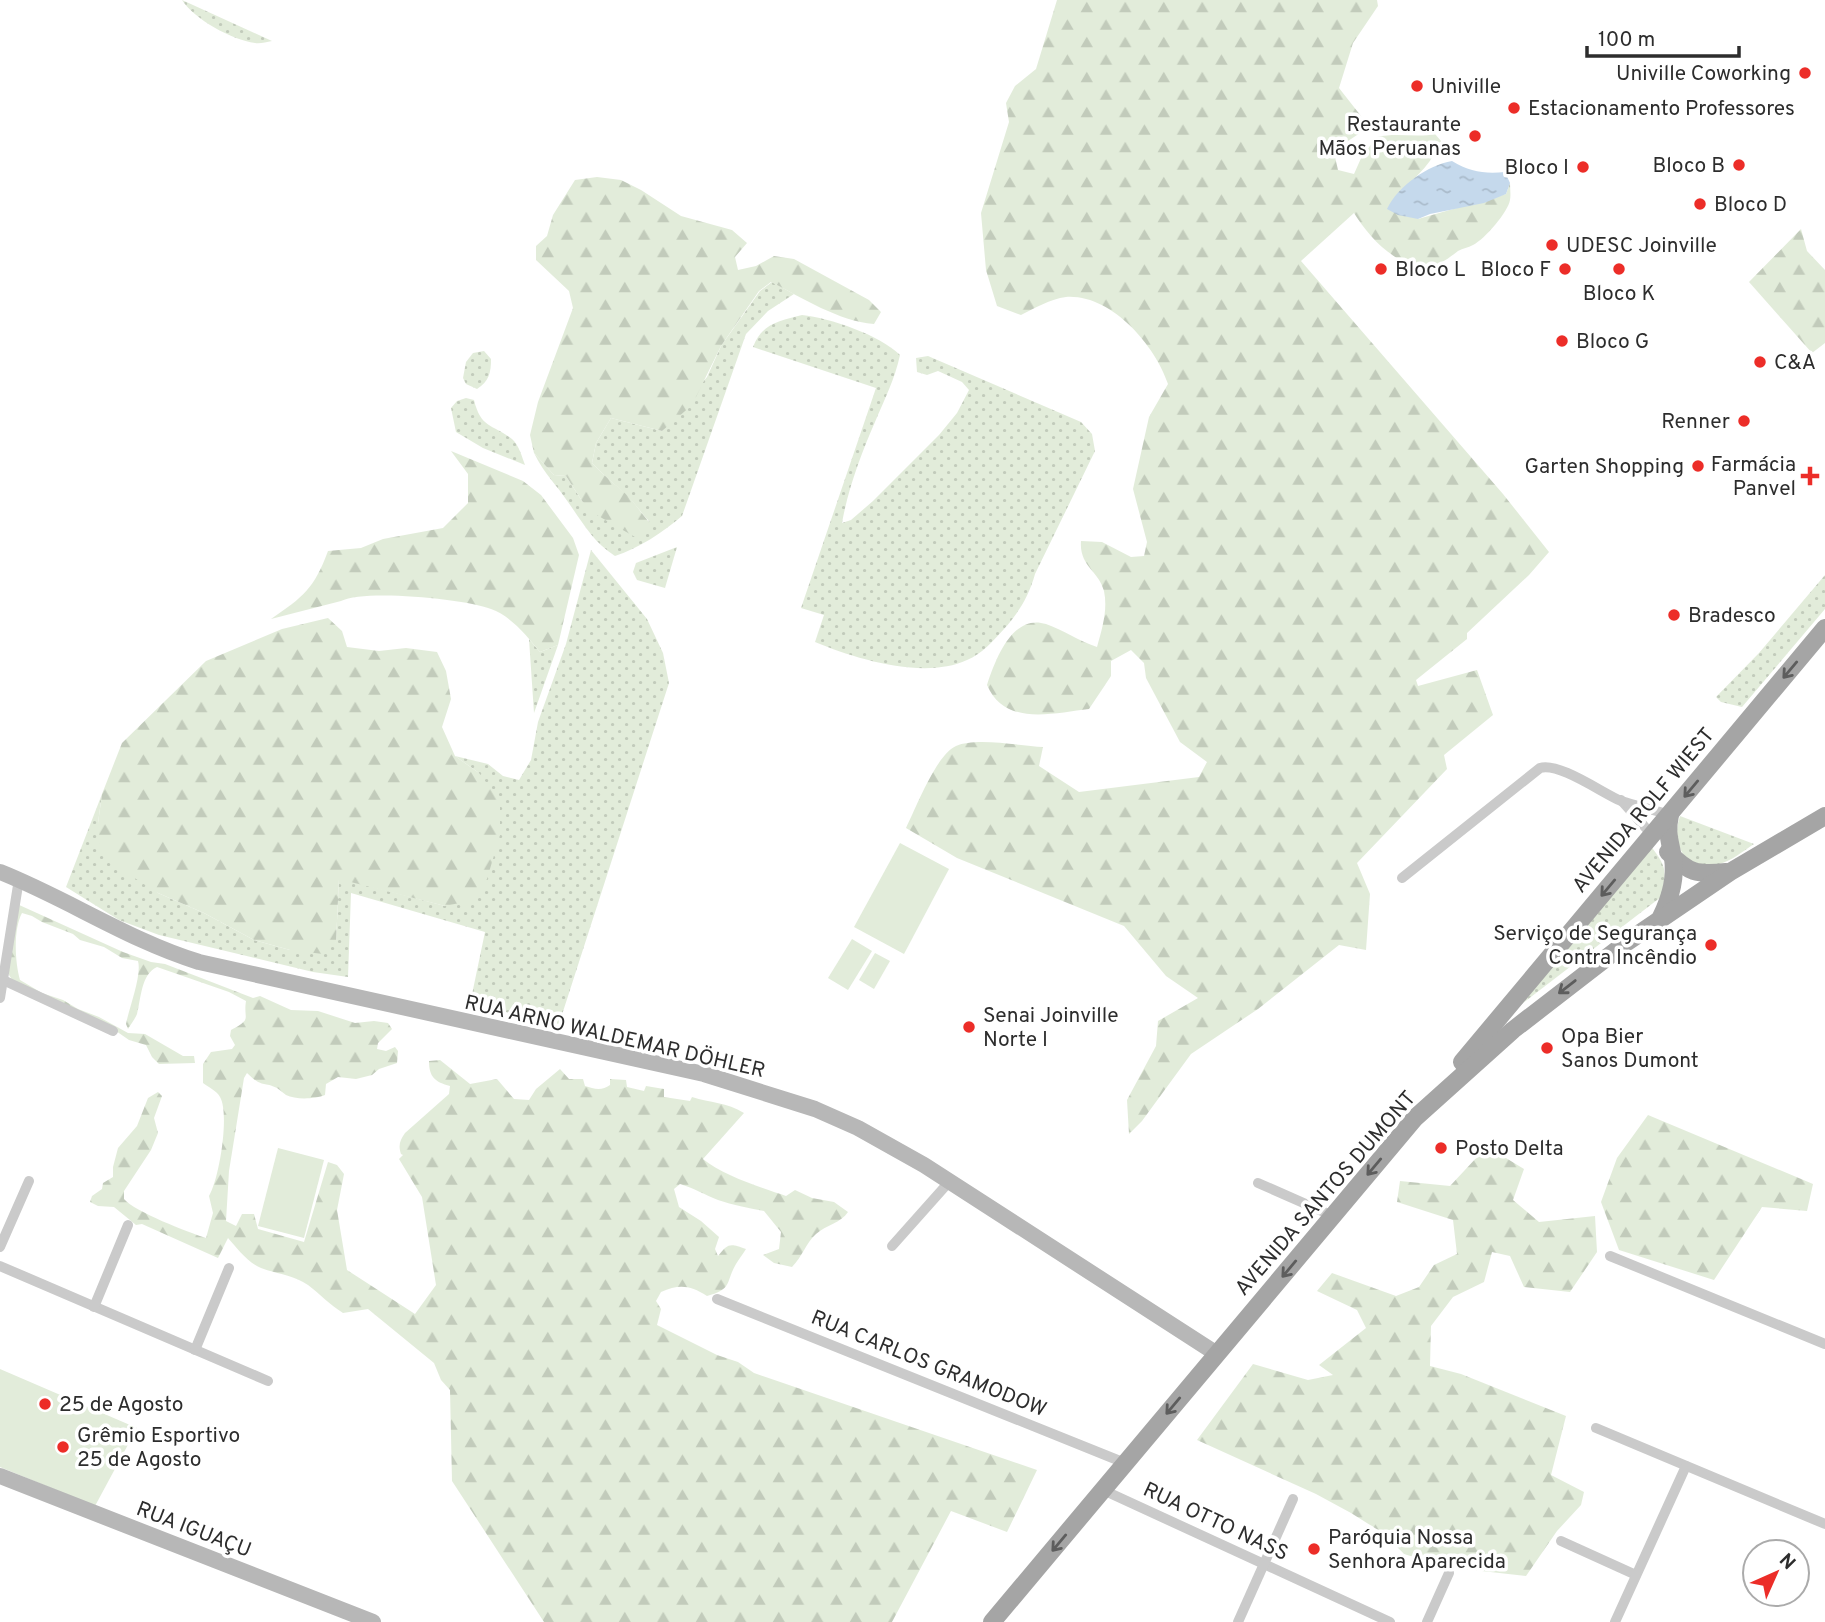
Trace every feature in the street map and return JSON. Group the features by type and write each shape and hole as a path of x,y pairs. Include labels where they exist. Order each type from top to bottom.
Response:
{"main road":[{"name":"AVENIDA ROLF WIEST","path":"1415,1118 1825,628"},
{"path":"1661,917 1672,889 1673,857 1667,838 1670,814"},
{"name":"AVENIDA SANTOS DUMONT","path":"992,1622 1415,1118 1513,1030 1661,917 1730,872 1825,816"},
{"path":"1652,835 1684,868 1696,873 1730,872"},
{"name":"RUA ARNO WALDEMAR DÖHLER","path":"0,872 60,898 148,944 199,962 704,1074 815,1108 858,1128 949,1182 1217,1354"},
{"name":"RUA IGUAÇU","path":"0,1476 373,1622"}],"street":[{"path":"1402,878 1540,768 1546,766 1560,770 1621,800 1670,814"},
{"path":"1621,800 1652,835"},
{"path":"0,998 19,879"},
{"path":"3,980 113,1031"},
{"path":"0,1247 29,1181"},
{"path":"892,1246 949,1182"},
{"path":"1258,1183 1332,1216"},
{"path":"94,1307 128,1226"},
{"path":"1610,1256 1825,1344"},
{"path":"0,1266 268,1381"},
{"path":"195,1350 229,1268"},
{"name":"RUA CARLOS GRAMODOW","path":"717,1299 1125,1463"},
{"path":"1596,1428 1825,1524"},
{"path":"1615,1622 1686,1466"},
{"name":"RUA OTTO NASS","path":"1103,1490 1390,1622"},
{"path":"1238,1622 1293,1499"},
{"path":"1562,1541 1636,1576"},
{"path":"1427,1622 1449,1573"}],"green space":[{"path":"182,0 272,41 255,43 225,33 204,21"},
{"path":"1057,0 1377,0 1378,6 1353,43 1339,88 1361,116 1363,131 1348,141 1335,157 1338,170 1354,174 1362,156 1377,137 1435,134 1441,141 1434,155 1401,191 1418,219 1506,194 1510,183 1510,200 1501,218 1484,237 1434,266 1414,265 1393,256 1375,240 1354,213 1301,261 1503,494 1549,552 1529,575 1467,633 1467,639 1416,680 1418,686 1477,670 1493,715 1444,755 1447,769 1357,863 1370,894 1366,950 1339,945 1258,1009 1191,1054 1142,1121 1129,1134 1127,1100 1156,1046 1158,1021 1198,998 1166,976 1124,926 957,858 906,828 941,760 956,746 965,743 987,742 1043,747 1039,766 1079,792 1199,777 1207,762 1180,742 1146,678 1144,663 1131,650 1111,661 1111,676 1089,709 1046,714 1018,712 1005,707 987,685 1007,641 1015,632 1034,622 1059,629 1097,647 1105,612 1104,591 1083,557 1081,541 1102,542 1131,557 1144,556 1147,542 1133,489 1149,417 1168,384 1162,369 1142,339 1115,313 1083,298 1066,297 1021,315 997,306 986,270 981,213 1009,122 1006,103 1015,86 1036,69"},
{"path":"597,177 621,180 681,216 732,230 747,243 735,257 738,270 756,266 774,256 794,259 869,300 881,312 874,324 861,322 821,308 771,282 759,291 721,346 692,405 662,431 611,418 596,443 592,463 627,495 649,522 647,533 635,537 595,514 582,501 566,476 554,475 534,453 530,435 538,402 573,308 569,291 536,260 536,246 547,236 553,215 575,180"},
{"path":"1801,229 1807,251 1825,270 1825,343 1812,353 1749,282"},
{"path":"772,282 794,294 768,311 746,334 682,516 650,539 615,556 589,532 534,453 554,475 566,476 582,501 635,536 649,521 592,463 596,443 611,418 662,431 707,377 721,346 760,291"},
{"path":"802,315 854,329 880,341 900,355 856,472 842,523 851,520 873,501 939,435 957,413 969,390 962,382 938,371 927,375 917,372 916,358 928,356 1081,422 1092,434 1095,451 1035,574 1027,597 987,647 967,660 950,666 911,668 850,655 815,642 824,615 801,608 876,388 753,347 767,328 779,321"},
{"path":"484,351 491,359 490,368 487,380 477,389 466,384 463,378 466,362 473,353"},
{"path":"466,398 474,400 480,416 488,425 514,442 525,465 483,448 456,432 451,408 457,401"},
{"path":"451,451 523,481 541,495 573,538 579,555 558,645 540,652 512,621 491,609 415,597 353,597 271,619 306,591 318,575 328,551 361,548 383,539 443,528 468,503 468,474"},
{"path":"677,547 665,588 637,580 633,572 636,563"},
{"path":"591,550 647,619 663,653 669,683 559,1024 470,1004 485,932 351,893 348,977 313,972 159,935 119,920 66,887 102,794 98,823 158,893 204,913 254,940 290,950 336,942 339,878 445,906 479,773 455,756 488,764 503,776 519,780 531,760 538,722 566,644"},
{"path":"1825,575 1825,609 1742,707 1721,702 1716,697 1759,653"},
{"path":"328,618 342,631 347,647 379,651 406,648 437,652 446,671 451,699 442,727 455,756 479,773 500,801 500,835 487,879 474,900 445,906 339,879 336,942 323,954 290,950 254,940 204,913 158,893 122,870 100,846 98,823 102,794 122,743 206,661 282,629"},
{"path":"529,639 540,652 558,645 534,713"},
{"path":"1680,816 1754,844 1724,863 1707,866 1698,864 1683,854 1679,846 1677,827"},
{"path":"900,843 949,869 904,954 854,927"},
{"path":"1649,844 1664,869 1661,897 1519,1006"},
{"path":"17,904 123,952 165,964 253,998 260,996 291,1010 318,1011 355,1023 388,1023 392,1029 378,1043 377,1049 386,1051 395,1047 398,1051 397,1063 356,1079 338,1077 326,1084 325,1095 290,1097 247,1073 229,1171 226,1221 236,1226 242,1214 254,1214 258,1229 304,1242 328,1162 337,1165 344,1174 337,1210 347,1270 415,1314 436,1285 422,1197 399,1159 403,1155 400,1145 405,1133 449,1094 450,1086 434,1078 429,1061 440,1060 470,1084 497,1079 514,1099 529,1100 536,1089 560,1069 569,1079 583,1079 585,1086 592,1088 607,1087 610,1085 610,1079 626,1080 627,1087 644,1091 646,1086 664,1089 664,1097 690,1101 692,1097 738,1109 744,1113 703,1159 731,1176 754,1185 786,1196 795,1190 812,1198 834,1202 848,1212 816,1234 792,1267 774,1263 763,1255 779,1249 781,1232 764,1211 718,1200 680,1184 674,1189 679,1207 719,1237 715,1249 718,1256 730,1245 746,1249 721,1291 707,1296 684,1287 661,1292 656,1301 661,1309 657,1325 717,1355 738,1362 754,1373 1037,1470 1007,1532 951,1511 892,1622 544,1622 452,1481 450,1390 441,1380 434,1363 368,1309 343,1313 308,1285 256,1265 228,1238 218,1258 142,1224 136,1225 114,1207 98,1206 90,1202 92,1196 102,1189 103,1183 113,1177 118,1148 137,1126 148,1098 158,1092 162,1096 154,1118 158,1133 151,1150 124,1191 124,1199 150,1215 206,1238 213,1213 209,1196 220,1162 224,1117 220,1097 203,1083 203,1064 211,1052 232,1049 235,1045 230,1036 231,1030 245,1021 246,1001 229,992 157,967 145,981 137,1014 128,1029 126,1024 137,983 138,961 122,958 104,947 80,940 73,934 22,913 17,928 16,946 20,980 128,1033 145,1034 183,1056 194,1056 195,1063 159,1064 146,1045 129,1040 116,1031 15,984 9,975 9,966"},
{"path":"852,939 872,951 848,990 828,978"},
{"path":"875,953 890,961 874,989 859,980"},
{"path":"1648,1115 1813,1184 1807,1211 1762,1207 1714,1280 1619,1250 1601,1202 1617,1158"},
{"path":"278,1148 324,1160 304,1238 258,1226"},
{"path":"1496,1152 1524,1169 1513,1200 1539,1222 1595,1216 1597,1252 1570,1292 1524,1287 1510,1256 1492,1252 1484,1282 1453,1297 1431,1326 1430,1366 1461,1374 1566,1416 1551,1475 1584,1492 1581,1505 1557,1531 1526,1576 1446,1567 1404,1554 1386,1535 1351,1513 1316,1494 1197,1440 1253,1364 1308,1380 1333,1375 1319,1365 1366,1328 1357,1310 1317,1291 1332,1273 1396,1296 1419,1287 1434,1265 1457,1254 1453,1220 1397,1202 1400,1181 1450,1186 1478,1156"},
{"name":"Grêmio Esportivo 25 de Agosto","path":"0,1369 137,1428 95,1506 0,1467"}],"water":[{"path":"1452,161 1478,171 1505,172 1510,183 1506,194 1484,203 1418,219 1398,215 1387,209 1398,192 1415,178 1433,167"}],"place":[{"name":"Univille Coworking","path":"1805,73"},
{"name":"Univille","path":"1417,86"},
{"name":"Estacionamento Professores","path":"1514,108"},
{"name":"Restaurante Mãos Peruanas","path":"1475,136"},
{"name":"Bloco B","path":"1739,165"},
{"name":"Bloco I","path":"1583,167"},
{"name":"Bloco D","path":"1700,204"},
{"name":"UDESC Joinville","path":"1552,245"},
{"name":"Bloco L","path":"1381,269"},
{"name":"Bloco F","path":"1565,269"},
{"name":"Bloco K","path":"1619,269"},
{"name":"Bloco G","path":"1562,341"},
{"name":"C&A","path":"1760,362"},
{"name":"Renner","path":"1744,421"},
{"name":"Garten Shopping","path":"1698,466"},
{"name":"Farmácia Panvel","path":"1810,476"},
{"name":"Bradesco","path":"1674,615"},
{"name":"Serviço de Segurança Contra Incêndio","path":"1711,945"},
{"name":"Senai Joinville Norte I","path":"969,1027"},
{"name":"Opa Bier Sanos Dumont","path":"1547,1048"},
{"name":"Posto Delta","path":"1441,1148"},
{"name":"25 de Agosto","path":"45,1404"},
{"name":"Grêmio Esportivo 25 de Agosto","path":"63,1447"},
{"name":"Paróquia Nossa Senhora Aparecida","path":"1314,1549"}]}
